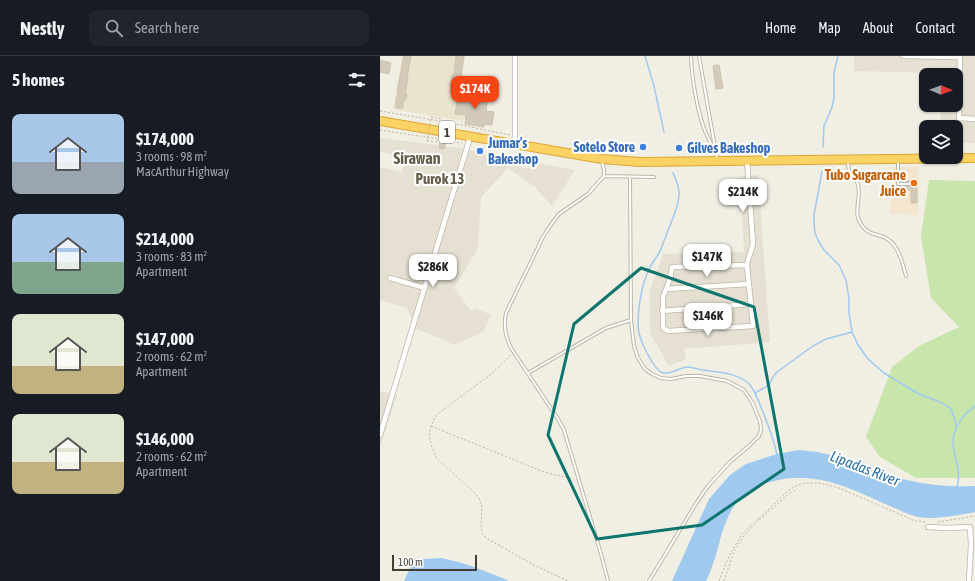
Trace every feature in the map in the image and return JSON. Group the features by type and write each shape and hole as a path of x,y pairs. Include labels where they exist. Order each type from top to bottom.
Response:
{"highway":[{"name":"1","path":"380,121 469,140 515,140 602,159 640,162 975,158"}],"street":[{"path":"515,56 515,140"},
{"path":"903,56 960,56 960,118 975,119"},
{"path":"380,435 469,140"},
{"path":"747,265 672,267 670,279 663,297 663,328 668,331 753,326 747,265 753,248 748,161"},
{"path":"390,278 424,288"},
{"path":"666,289 749,284"},
{"path":"662,311 751,304"},
{"path":"928,524 948,528 970,527 970,581"}],"lane":[{"path":"691,56 700,115 709,139 715,149"},
{"path":"699,56 717,161"},
{"path":"602,159 604,176 588,194 559,214 550,226 543,237 506,313 505,320 508,342 564,430 608,581"},
{"path":"898,159 898,184 909,184"},
{"path":"848,160 849,171 856,179 859,186 857,210 860,221 868,232 889,239 899,253 906,276"},
{"path":"604,176 654,178"},
{"path":"630,177 631,320 634,346 638,358 644,369 661,378 700,376 727,381 744,390 752,402 760,421 761,430 759,436 730,462 708,486 648,581"},
{"path":"528,373 606,328 631,320"}],"path":[{"path":"380,111 441,121 515,140"},
{"path":"439,139 437,142 427,141 431,117 441,119 441,121"},
{"path":"380,130 439,139 469,140"},
{"path":"514,352 490,375 436,416 431,426 429,435 437,459 479,498 482,507 482,534 501,547 568,581"},
{"path":"431,426 544,472 578,480"},
{"path":"719,581 730,554 742,534 789,490 798,485 812,483 839,488 906,517 928,524"},
{"path":"724,581 734,551 743,537 759,520 797,489"},
{"path":"933,522 971,518 975,516"}],"highlighted area":[{"path":"641,268 754,307 784,469 702,525 597,539 548,435 574,324"}],"shaded area":[{"path":"402,56 465,56 460,93 468,94 463,121 393,109"},
{"path":"854,56 975,56 975,143 963,143 963,120 941,120 940,112 963,112 963,68 919,68 919,73 854,71"},
{"path":"382,138 466,149 491,156 525,169 538,163 575,170 552,206 535,187 508,168 481,197 478,248 454,288 471,311 476,308 491,315 483,332 454,345 416,329 407,308 380,300 380,167 402,172 404,158 380,151 380,140"},
{"path":"891,167 919,167 918,215 890,214"},
{"path":"758,175 770,342 684,349 686,359 669,366 650,333 650,290 663,254 744,252 740,177"},
{"path":"380,391 397,395 380,447"}],"green space":[{"path":"929,180 975,181 975,478 916,478 880,457 866,437 892,367 919,346 959,327 931,298 921,236"}],"water":[{"name":"Lipadas River","path":"799,450 828,454 889,475 927,484 946,486 975,486 975,512 945,517 921,517 908,514 860,493 830,482 800,478 784,479 757,487 747,493 735,505 724,526 715,558 706,581 672,581 709,499 730,475 746,464 777,454"},
{"path":"441,558 459,562 509,581 404,581 411,566 423,559"}],"building":[{"path":"404,56 411,56 405,94 407,94 405,101 403,100 403,108 396,108 396,100 399,92 397,92"},
{"path":"456,56 464,56 458,93 450,92"},
{"path":"380,60 391,63 389,74 380,72"},
{"path":"719,65 723,88 716,89 713,66"},
{"path":"469,93 488,95 486,111 494,112 492,125 484,124 484,127 465,124 466,115 455,114 458,97 468,99"},
{"path":"440,141 446,142 444,149 439,148"},
{"path":"900,178 905,178 904,181 917,181 917,203 911,203 911,190 899,190 899,186 909,186 911,184 911,182 900,182"}],"waterway":[{"path":"645,56 654,86 664,132"},
{"path":"823,147 824,126 834,98 834,73 838,56"},
{"path":"822,171 814,215 815,233 824,250 839,265 846,280 852,332 858,345 868,359 884,373 917,393 942,403 951,409 956,426"},
{"path":"673,173 679,190 677,206 661,249 648,271 641,295 638,327 643,345 648,356 661,372 668,373 685,367 690,367 721,372 746,381 752,387 758,399 777,455"},
{"path":"755,393 769,385 777,372 813,346 826,339 852,332"},
{"path":"957,487 957,463 953,446 955,430 960,421 975,406"}],"place":[{"name":"Sotelo Store","path":"643,147"},
{"name":"Gilves Bakeshop","path":"679,148"},
{"name":"Jumar's Bakeshop","path":"480,151"},
{"name":"Tubo Sugarcane Juice","path":"914,183"}],"district":[{"name":"Sirawan","path":"417,158"},
{"name":"Purok 13","path":"440,178"}]}
